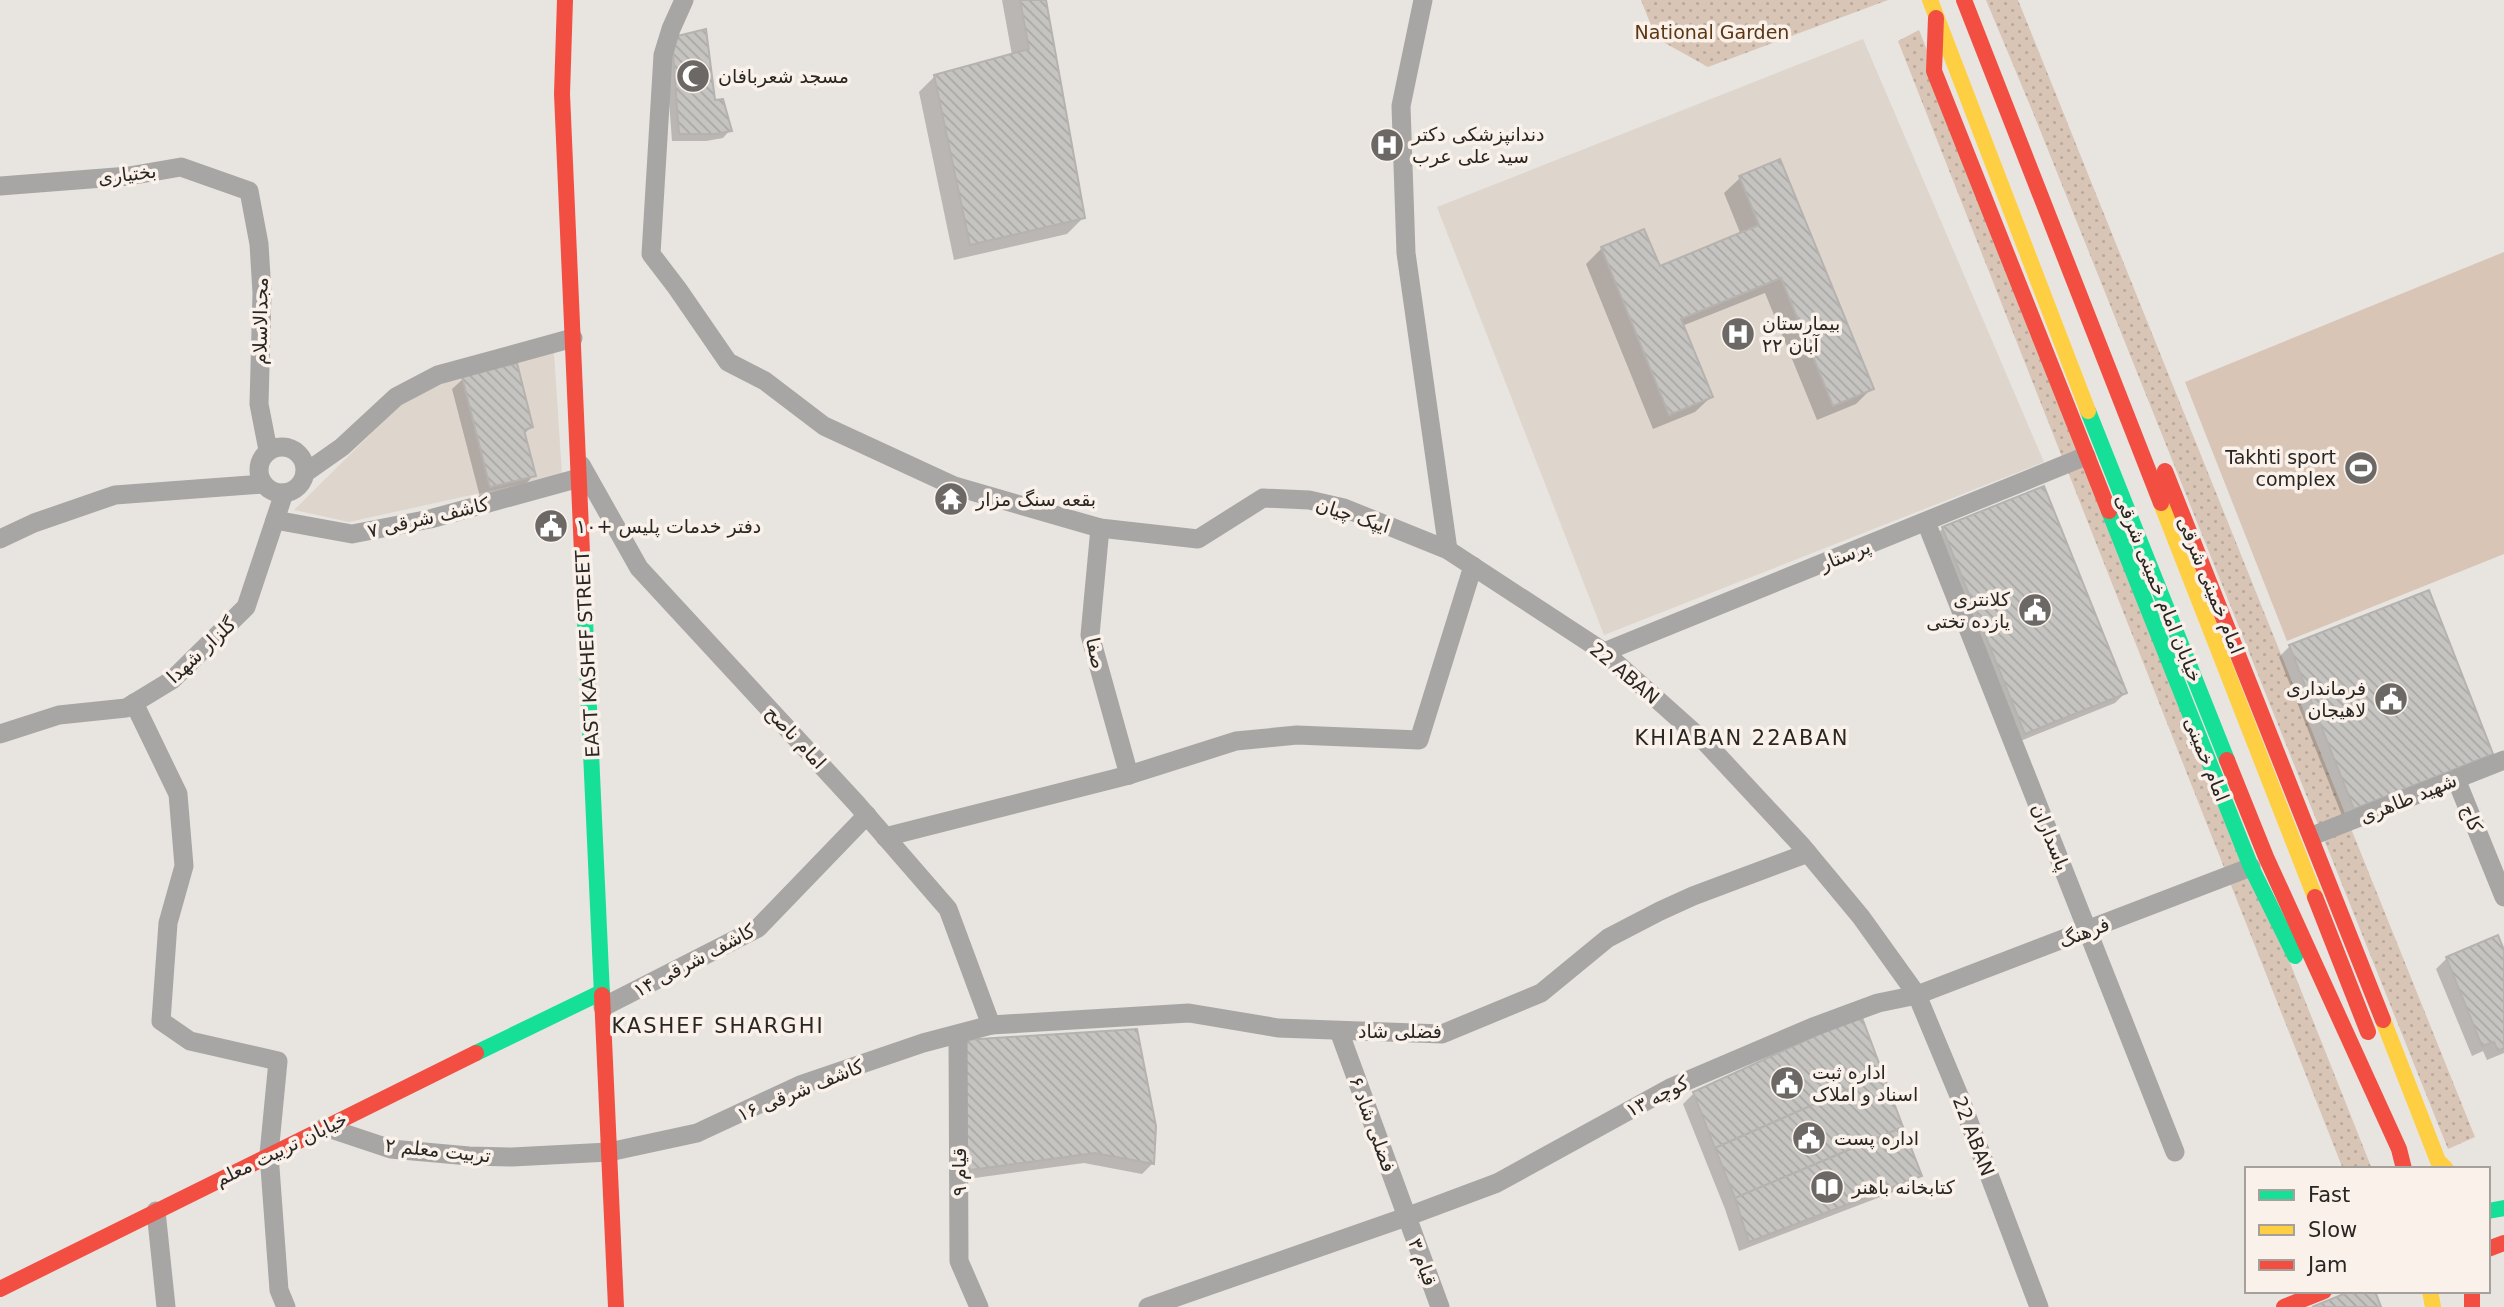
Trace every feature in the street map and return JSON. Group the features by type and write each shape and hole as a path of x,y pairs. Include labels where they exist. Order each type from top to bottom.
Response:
{"main road":[{"name":"EAST KASHEF STREET","path":"565,0 562,94 616,1307"},
{"name":"خیابان امام خمینی شرقی","path":"1964,0 2373,1046"},
{"name":"امام خمینی شرقی","path":"1977,0 2312,836 2438,1161 2444,1167"},
{"name":"خیابان امام خمینی شرقی","path":"1933,8 2099,440 2266,858 2399,1149 2402,1167"},
{"path":"1933,8 1934,71 2086,456"},
{"name":"امام خمینی","path":"2086,456 2251,867"},
{"path":"2251,867 2401,1167"},
{"name":"خیابان تربیت معلم","path":"0,1289 269,1154 563,1012 603,999"},
{"path":"563,1012 603,1028"},
{"path":"2393,1097 2424,1167"},
{"path":"2284,1307 2319,1293"}],"street":[{"name":"ایپک چیان","path":"684,0 663,55 650,254 677,288 727,362 765,381 824,426 954,486 1100,528 1198,539 1264,498 1309,500 1344,508 1448,550"},
{"path":"1423,0 1401,106 1406,253 1448,550"},
{"name":"بختیاری","path":"0,186 128,176 181,167 249,191"},
{"name":"مجدالاسلام","path":"249,191 259,244 259,404 268,450"},
{"path":"305,473 305,465 297,452 283,446 268,450 260,461 258,470 263,484 269,489 284,493 298,486 305,473 342,447 396,397 438,375 573,338"},
{"name":"پرستار","path":"1604,652 2086,456"},
{"name":"کاشف شرقی ۷","path":"275,520 352,534 429,519 579,469"},
{"name":"امام ناصح","path":"579,469 639,568 867,815 948,909 991,1025"},
{"path":"0,539 34,523 115,495 263,484"},
{"name":"گلزار شهدا","path":"0,734 59,715 125,708 172,680 246,607 284,493"},
{"name":"پاسداران","path":"1926,522 2175,1152"},
{"name":"صفا","path":"1100,528 1090,635 1129,775"},
{"name":"22 ABAN","path":"1448,550 1604,652 1707,744 1808,853 1861,917 1917,995 1960,1098 2039,1307"},
{"path":"885,837 1129,775 1236,741 1297,735 1419,740 1473,566"},
{"path":"134,703 178,794 184,866 168,923 162,1021 190,1041 278,1061 269,1154 279,1290 286,1307"},
{"name":"شهید طاهری","path":"2312,836 2504,760"},
{"name":"کاج","path":"2456,779 2504,897"},
{"name":"کاشف شرقی ۱۴","path":"603,999 758,928 867,815"},
{"name":"فضلی شاد","path":"991,1025 1189,1013 1278,1028 1443,1034 1541,993 1608,938 1650,916 1693,896 1808,853"},
{"name":"فرهنگ","path":"1917,995 2251,867"},
{"name":"کوچه ۱۳","path":"1147,1307 1497,1183 1670,1088 1878,1003 1917,995"},
{"name":"کاشف شرقی ۱۶","path":"512,1157 609,1152 697,1133 800,1085 923,1043 991,1025"},
{"name":"فضلی شاد ۶","path":"1339,1031 1406,1217"},
{"name":"قیام ۹","path":"958,1034 959,1261 979,1307"},
{"name":"تربیت معلم ۲","path":"325,1127 391,1149 512,1157"},
{"path":"156,1211 166,1307"},
{"name":"قیام ۳","path":"1406,1217 1440,1307"}],"shaded area":[{"name":"بیمارستان ۲۲ آبان","path":"1863,39 2044,462 1604,635 1437,207"},
{"path":"554,353 562,475 349,522 294,510 402,403 457,377"}],"green space":[{"name":"National Garden","path":"1641,0 1888,0 1708,67 1656,38"},
{"path":"1986,0 2018,0 2475,1137 2448,1149 2034,115"},
{"path":"1919,30 2371,1167 2342,1167 1898,41"},
{"name":"Takhti sport complex","path":"2504,252 2504,554 2287,641 2185,382"}],"building":[{"path":"1020,0 1046,0 1085,218 970,245 934,75 1029,49"},
{"name":"مسجد شعربافان","path":"706,29 715,100 723,99 732,131 679,134 673,53 677,36"},
{"path":"1780,159 1874,389 1833,406 1781,278 1681,319 1713,397 1669,415 1601,247 1644,229 1660,266 1759,225 1739,176"},
{"path":"517,363 533,427 524,430 536,476 490,487 462,377"},
{"name":"کلانتری یازده تختی","path":"2044,486 2127,693 2025,734 1942,527"},
{"name":"فرمانداری لاهیجان","path":"2429,590 2493,754 2354,809 2289,645"},
{"path":"2498,935 2504,950 2504,1048 2498,1051 2494,1042 2482,1046 2446,957"},
{"name":"اداره ثبت اسناد و املاک","path":"1861,1015 1883,1074 1715,1148 1693,1092"},
{"path":"1137,1029 1156,1126 1154,1164 1095,1153 963,1171 964,1040"},
{"name":"اداره پست","path":"1883,1074 1903,1127 1735,1198 1715,1148"},
{"name":"کتابخانه باهنر","path":"1903,1127 1922,1176 1749,1242 1735,1198"},
{"path":"2346,1293 2376,1293 2381,1307 2312,1307"}],"traffic: fast":[{"path":"2088,411 2227,760"},
{"path":"2109,511 2251,867 2295,956"},
{"path":"583,576 602,995"},
{"path":"476,1053 602,992"},
{"path":"2490,1211 2504,1208"}],"traffic: slow":[{"path":"1930,0 2088,411"},
{"path":"2161,503 2315,897"},
{"path":"2383,1020 2438,1161 2444,1167"},
{"path":"2430,1293 2433,1307"}],"traffic: jam":[{"path":"565,0 562,94 583,576"},
{"path":"1964,0 2161,503"},
{"path":"1936,18 1934,71 2109,511"},
{"path":"2165,471 2383,1020"},
{"path":"2227,760 2266,857 2399,1149 2404,1167"},
{"path":"2315,897 2368,1032"},
{"path":"602,995 616,1307"},
{"path":"0,1289 476,1053"},
{"path":"2490,1248 2504,1243"},
{"path":"2284,1307 2319,1293"},
{"path":"2472,1293 2472,1307"}],"place":[{"name":"مسجد شعربافان","path":"693,76"},
{"name":"دندانپزشکی دکتر سید علی عرب","path":"1387,145"},
{"name":"بیمارستان ۲۲ آبان","path":"1738,334"},
{"name":"Takhti sport complex","path":"2361,468"},
{"name":"بقعه سنگ مزار","path":"951,499"},
{"name":"دفتر خدمات پلیس +۱۰","path":"551,526"},
{"name":"کلانتری یازده تختی","path":"2035,610"},
{"name":"فرمانداری لاهیجان","path":"2391,699"},
{"name":"اداره ثبت اسناد و املاک","path":"1787,1083"},
{"name":"اداره پست","path":"1809,1138"},
{"name":"کتابخانه باهنر","path":"1827,1187"}],"district":[{"name":"KHIABAN 22ABAN","path":"1742,738"},
{"name":"KASHEF SHARGHI","path":"718,1026"}]}
